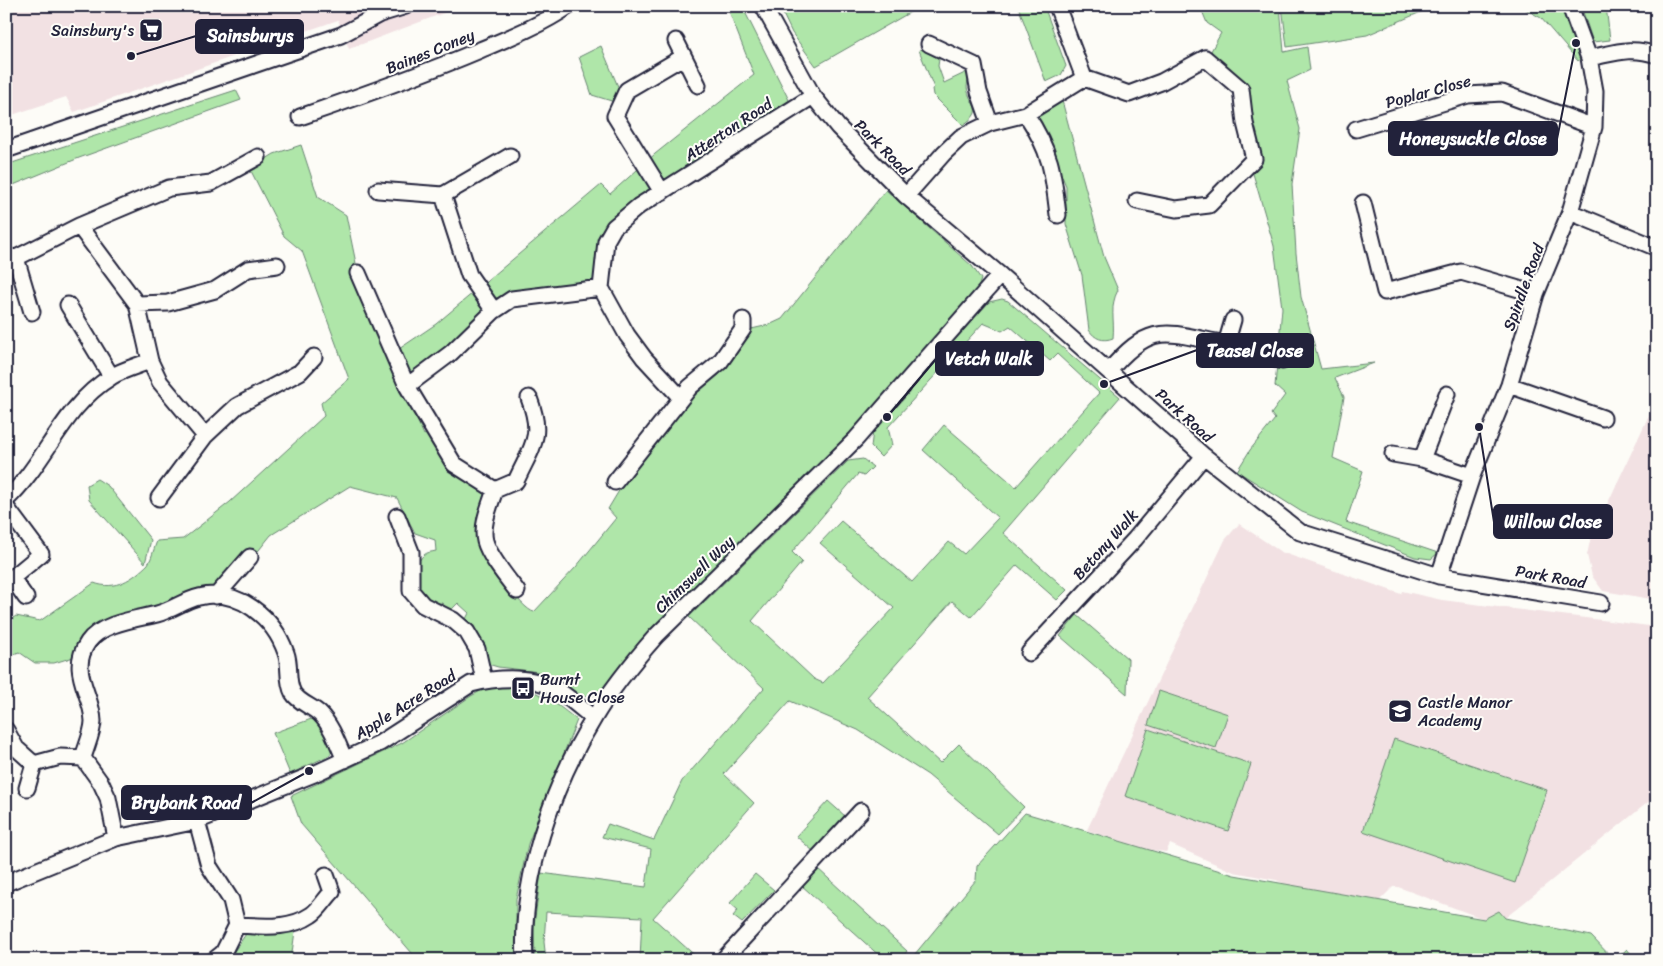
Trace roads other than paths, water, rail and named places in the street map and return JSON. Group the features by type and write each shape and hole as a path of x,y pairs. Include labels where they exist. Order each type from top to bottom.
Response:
{"street":[{"path":"6,150 341,35 380,14 406,6"},
{"name":"Baines Coney","path":"300,117 397,84 545,22 569,6"},
{"name":"Park Road","path":"764,6 812,96 838,127 906,196 1000,275 1204,456 1300,532 1439,576 1600,603"},
{"path":"1057,6 1084,78 1129,94 1176,74 1205,58 1241,89 1245,123 1254,158 1209,205 1176,209 1137,201"},
{"name":"Spindle Road","path":"1439,576 1472,476 1509,385 1536,294 1570,212 1594,127 1596,91 1589,58 1570,6"},
{"path":"676,41 698,85"},
{"path":"930,44 974,65 979,92 990,123"},
{"path":"1589,58 1623,49 1657,55"},
{"path":"662,192 615,116 628,90 683,57"},
{"path":"906,196 944,153 961,138 990,123 1026,114 1084,78"},
{"name":"Poplar Close","path":"1356,128 1468,95 1502,93 1594,127"},
{"name":"Atterton Road","path":"601,288 606,241 614,227 639,206 812,96"},
{"path":"1026,114 1042,138 1052,168 1058,215"},
{"path":"32,312 11,257 169,188 211,183 258,156"},
{"path":"378,190 443,195 510,156"},
{"path":"443,195 469,275 494,310"},
{"path":"1363,203 1385,292 1461,272 1536,294"},
{"path":"1570,212 1657,248"},
{"path":"79,226 137,304 150,361 165,388 205,436"},
{"path":"137,304 168,303 215,290 248,269 277,265"},
{"path":"358,273 407,386 429,426 454,464 495,490"},
{"name":"Chimswell Way","path":"525,960 523,936 526,903 533,867 557,794 594,718 628,668 656,636 856,439 1000,275"},
{"path":"407,386 451,353 494,310 512,299 601,288 627,335 644,358 681,398"},
{"path":"68,305 112,376"},
{"path":"615,482 690,387 720,362 743,330 743,320"},
{"path":"1226,344 1233,320"},
{"path":"1109,371 1141,339 1167,333 1226,344 1282,361"},
{"path":"159,498 205,436 237,406 300,372 314,357"},
{"path":"6,500 22,485 83,399 112,376 150,361"},
{"path":"1509,385 1603,418"},
{"path":"1422,459 1447,394"},
{"path":"517,591 502,570 485,540 486,515 495,490 516,482 537,433 536,418 529,398"},
{"path":"1393,454 1422,459 1472,476"},
{"name":"Betony Walk","path":"1029,653 1134,539 1204,456"},
{"path":"6,507 42,554 12,578 26,598"},
{"path":"397,516 411,552 412,591 423,605 453,620 467,632 477,649 484,680"},
{"path":"216,596 250,558"},
{"path":"83,758 93,723 90,704 80,679 81,660 89,641 111,625 165,612 200,596 228,596 244,602 265,618 278,633 287,654 288,677 294,694 319,713 329,725 345,760"},
{"name":"Apple Acre Road","path":"6,883 116,838 197,821 345,760 380,743 471,684 484,680 535,681 558,690 594,718"},
{"path":"6,730 16,748 34,764"},
{"path":"34,764 60,757 83,758"},
{"path":"83,758 101,782 108,798 116,838"},
{"path":"26,788 34,764"},
{"path":"722,960 862,811"},
{"path":"197,821 209,866 230,900 237,925 223,953 214,960"},
{"path":"237,925 277,927 292,924 311,915 332,892 326,874"}],"place":[{"name":"Sainsbury's","path":"151,30"},
{"name":"Honeysuckle Close","path":"1576,43"},
{"name":"Sainsburys","path":"131,56"},
{"name":"Teasel Close","path":"1104,384"},
{"name":"Vetch Walk","path":"887,417"},
{"name":"Willow Close","path":"1479,427"},
{"name":"Burnt House Close","path":"523,688"},
{"name":"Castle Manor Academy","path":"1400,711"},
{"name":"Brybank Road","path":"309,771"}]}
